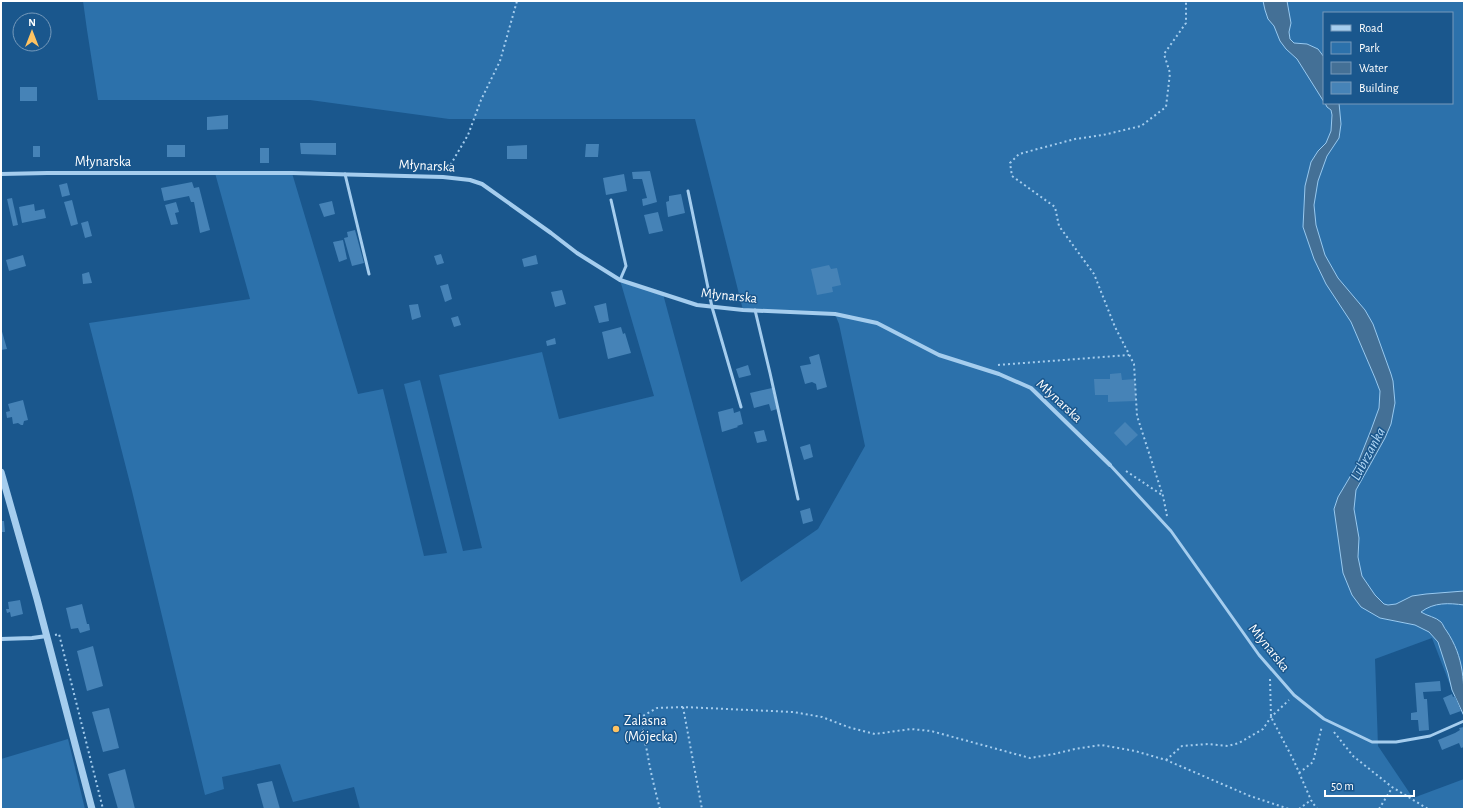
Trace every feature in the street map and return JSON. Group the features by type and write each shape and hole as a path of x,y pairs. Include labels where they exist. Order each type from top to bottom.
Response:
{"street":[{"name":"Młynarska","path":"1,174 292,173 443,177 470,180 482,184 577,253 620,280 697,305 743,310 835,314 872,321 939,355 999,374 1032,388 1110,466"},
{"path":"1,472 92,809"},
{"path":"1,639 46,636"}],"lane":[{"path":"345,174 369,274"},
{"path":"688,191 712,307 741,407"},
{"path":"611,200 626,266 620,280"},
{"path":"755,310 798,499"},
{"name":"Młynarska","path":"1110,466 1171,531 1254,649 1270,668 1294,695 1324,719 1372,742 1396,742 1430,736 1464,721"}],"path":[{"path":"443,177 468,135 481,100 500,61 517,1"},
{"path":"1171,531 1163,496 1137,416 1134,364 1115,328 1094,274 1059,226 1055,207 1012,176 1010,163 1019,154 1075,139 1103,135 1141,126 1166,107 1170,73 1164,54 1186,23 1186,1"},
{"path":"998,364 1129,356"},
{"path":"1110,466 1128,471 1163,496"},
{"path":"46,636 59,634 103,809"},
{"path":"1270,668 1271,717 1311,800 1317,809"},
{"path":"1166,760 1182,746 1209,744 1228,746 1239,743 1263,729 1271,717 1294,695"},
{"path":"683,707 702,809"},
{"path":"660,809 645,745 642,724 643,716 656,708 683,707 793,712 822,717 848,727 875,734 911,729 931,731 1030,758 1100,745 1135,751 1166,760 1250,796 1289,809"},
{"path":"1299,773 1313,762 1324,719"},
{"path":"1324,719 1353,756 1392,787 1428,809"},
{"path":"1379,809 1392,787"},
{"path":"1299,809 1311,800"}],"green space":[{"path":"83,1 1464,1 1464,717 1432,638 1375,659 1378,746 1413,798 1464,779 1464,809 360,809 354,787 293,802 280,764 222,777 224,789 205,795 132,491 89,323 250,299 215,173 292,173 358,394 383,389 424,556 447,553 404,384 420,380 463,551 482,548 439,375 542,352 559,419 654,396 620,280 663,294 741,582 818,529 865,446 839,324 835,314 743,310 695,119 449,119 310,100 98,100"},
{"path":"68,739 85,809 1,809 1,759"}],"water":[{"path":"1263,1 1287,1 1291,23 1289,32 1290,39 1294,43 1307,44 1318,49 1323,56 1323,100 1297,59 1280,41 1274,26 1268,19"},
{"name":"Lubrzanka","path":"1326,104 1339,104 1341,124 1339,138 1327,156 1318,181 1314,205 1316,225 1325,255 1338,278 1365,310 1373,324 1393,381 1395,403 1391,424 1385,438 1356,490 1354,509 1359,538 1358,557 1362,576 1375,595 1384,604 1388,605 1396,604 1412,596 1464,591 1464,605 1436,605 1431,606 1421,612 1441,622 1457,651 1462,671 1464,716 1452,690 1438,642 1429,632 1415,625 1380,618 1361,607 1352,595 1343,573 1334,509 1338,497 1357,465 1371,430 1379,408 1380,391 1351,322 1326,284 1314,259 1303,227 1305,186 1311,162 1318,151 1326,143 1331,131 1332,115 1331,110"}],"building":[{"path":"20,87 37,87 37,101 20,101"},
{"path":"228,115 228,129 207,130 207,117"},
{"path":"300,143 336,143 336,155 301,154"},
{"path":"586,144 599,144 598,157 585,157"},
{"path":"167,145 185,145 185,157 167,157"},
{"path":"527,145 527,159 507,159 507,146"},
{"path":"33,146 40,146 40,157 33,157"},
{"path":"260,148 269,148 269,163 260,163"},
{"path":"650,171 657,202 643,206 642,199 647,198 642,179 633,179 632,172"},
{"path":"624,174 627,191 606,195 603,178"},
{"path":"192,182 194,188 199,187 210,230 200,233 194,202 191,202 189,196 164,201 161,188"},
{"path":"67,183 70,195 62,197 59,185"},
{"path":"681,194 685,213 668,217 666,202 669,201 669,196"},
{"path":"12,198 18,225 13,226 7,199"},
{"path":"72,200 78,224 71,226 64,202"},
{"path":"332,201 335,214 324,217 319,204"},
{"path":"176,202 179,212 175,213 178,224 171,225 165,205"},
{"path":"34,204 35,211 44,209 46,218 22,223 19,207"},
{"path":"658,212 663,231 649,234 644,215"},
{"path":"88,221 92,236 85,238 81,223"},
{"path":"355,230 364,263 352,266 344,238 348,237 347,232"},
{"path":"343,240 347,259 339,262 333,242"},
{"path":"441,254 444,263 437,265 434,256"},
{"path":"23,255 26,266 9,271 6,260"},
{"path":"536,255 538,264 524,267 522,259"},
{"path":"829,265 831,269 837,268 841,285 832,287 833,292 817,295 811,269"},
{"path":"89,272 92,283 83,284 82,274"},
{"path":"448,284 452,299 445,302 440,286"},
{"path":"562,290 566,304 555,307 551,292"},
{"path":"606,303 609,321 599,323 594,306"},
{"path":"418,304 421,317 412,320 409,305"},
{"path":"458,316 461,325 454,327 451,318"},
{"path":"621,327 623,334 625,333 631,353 608,359 602,332"},
{"path":"1,328 7,349 1,350"},
{"path":"555,338 556,344 547,346 546,341"},
{"path":"819,354 827,387 817,390 816,384 812,382 805,384 800,366 811,364 809,357"},
{"path":"748,365 751,375 739,378 736,369"},
{"path":"1121,373 1122,380 1135,379 1136,401 1108,402 1108,395 1095,395 1094,379 1110,379 1110,374"},
{"path":"772,388 777,409 771,411 769,404 754,408 750,393"},
{"path":"23,400 28,420 24,421 23,425 18,423 13,424 12,417 7,418 6,412 10,411 8,404"},
{"path":"733,408 734,413 740,411 743,424 722,432 718,412"},
{"path":"1125,422 1138,435 1126,446 1114,433"},
{"path":"764,430 767,441 757,443 754,432"},
{"path":"810,444 813,457 804,460 800,447"},
{"path":"810,508 813,521 803,524 800,511"},
{"path":"1,521 4,521 5,532 1,532"},
{"path":"20,600 23,614 11,617 10,612 7,613 6,609 9,609 8,602"},
{"path":"82,604 90,630 80,633 78,628 71,629 66,608"},
{"path":"93,646 103,686 87,691 77,651"},
{"path":"1440,681 1441,691 1423,692 1424,699 1427,699 1429,730 1419,731 1418,720 1411,720 1411,713 1417,712 1415,683"},
{"path":"1452,694 1453,697 1455,696 1461,711 1450,715 1443,698"},
{"path":"109,708 119,748 103,752 92,712"},
{"path":"1464,727 1464,747 1461,748 1459,743 1442,750 1438,740 1455,733 1460,730 1459,728"},
{"path":"125,769 135,809 118,809 108,774"},
{"path":"272,781 280,809 264,809 257,784"}],"place":[{"name":"Zalasna (Mójecka)","path":"616,729"}]}
